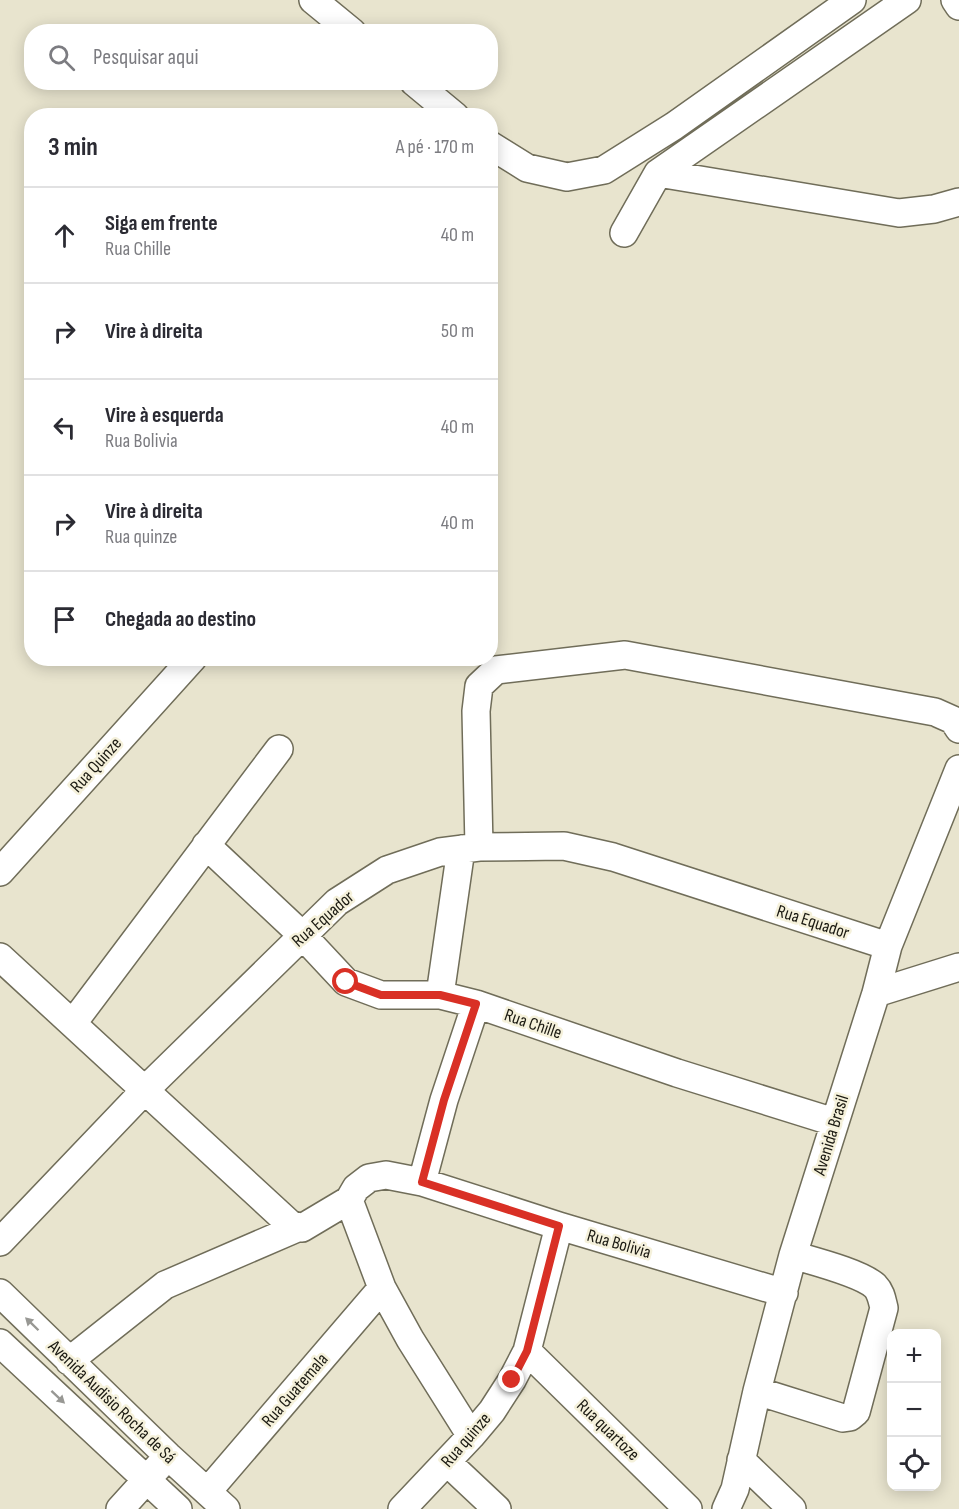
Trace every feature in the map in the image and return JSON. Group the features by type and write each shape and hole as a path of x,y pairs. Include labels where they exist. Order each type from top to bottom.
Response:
{"street":[{"path":"313,0 342,24"},
{"path":"498,150 527,168 567,177 604,170 674,126 852,0"},
{"path":"624,233 658,173 907,0"},
{"path":"955,0 959,6"},
{"path":"423,90 445,108"},
{"path":"658,173 899,213 934,209 959,202"},
{"path":"440,995 470,848 479,686 496,670 625,656 935,712 953,720 959,729"},
{"name":"Rua Quinze","path":"0,872 186,666"},
{"path":"73,1023 279,749"},
{"name":"Avenida Brasil","path":"726,1509 735,1489 757,1391 794,1255 876,993 888,946 959,769"},
{"name":"Rua Chille","path":"206,845 303,936 346,982 381,995 440,995 476,1004 677,1073 834,1122"},
{"name":"Rua Equador","path":"0,1242 146,1089 337,902 387,870 440,852 470,848 564,846 613,857 888,946"},
{"path":"0,957 297,1228"},
{"path":"876,993 959,967"},
{"path":"422,1182 444,1100 476,1004"},
{"name":"Rua Bolivia","path":"349,1200 356,1188 369,1178 386,1175 422,1182 559,1226 784,1293"},
{"path":"69,1361 165,1285 297,1228 302,1228 349,1200 382,1288 410,1339 471,1436"},
{"name":"Rua quinze","path":"402,1509 492,1411 527,1351 559,1226"},
{"path":"757,1391 843,1418 850,1417 856,1412 884,1308 881,1296 875,1286 864,1279 794,1255"},
{"name":"Rua Guatemala","path":"217,1500 382,1288"},
{"name":"Avenida Audisio Rocha de Sá","path":"0,1293 168,1456 217,1500"},
{"path":"0,1343 178,1509"},
{"name":"Rua quartoze","path":"527,1351 688,1509"},
{"path":"120,1509 168,1456"},
{"path":"741,1460 792,1509"},
{"path":"447,1462 497,1509"}],"route":[{"path":"346,982 381,995 440,995 476,1004 444,1100 422,1182 559,1226 527,1351 512,1380"}]}
